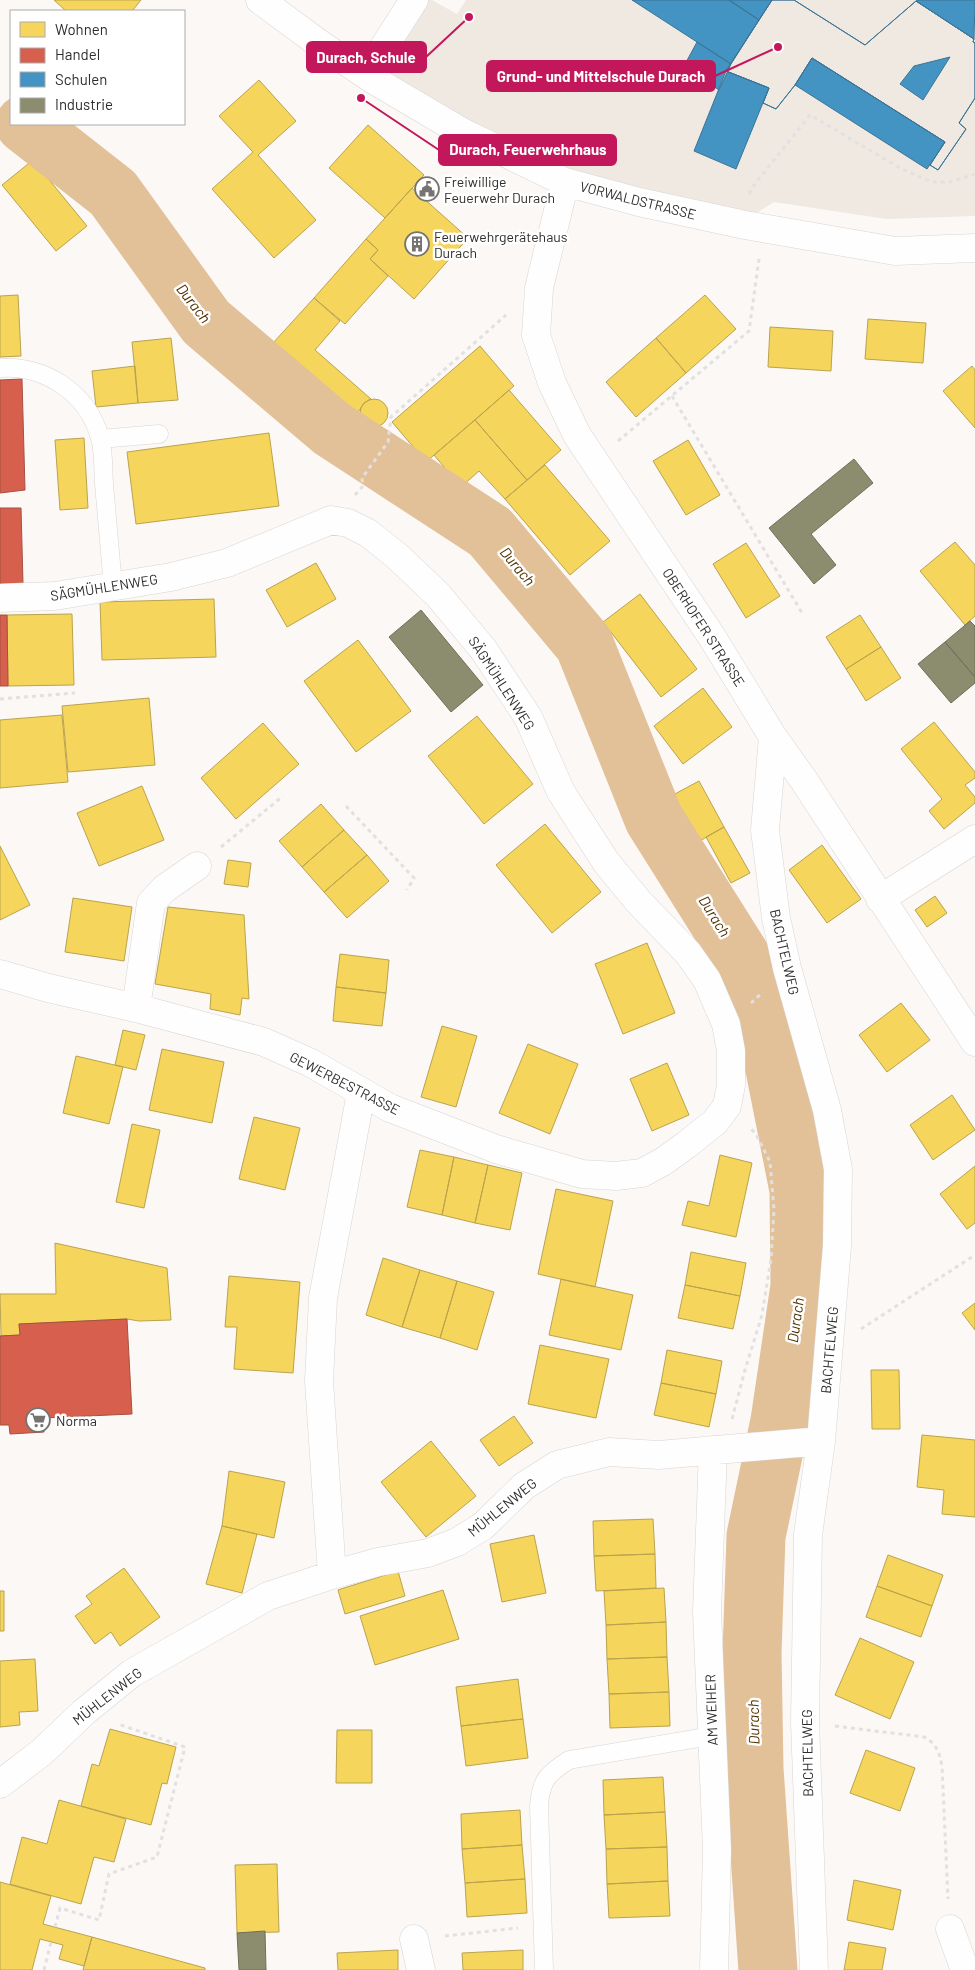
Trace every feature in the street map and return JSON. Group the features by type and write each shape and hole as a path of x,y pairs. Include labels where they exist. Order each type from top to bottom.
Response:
{"street":[{"name":"VORWALDSTRASSE","path":"260,0 366,75 462,132 565,182 639,202 734,222 895,251 975,248"},
{"path":"366,75 414,0"},
{"name":"OBERHOFER STRASSE","path":"565,182 539,288 536,335 552,383 577,435 712,638 773,737 803,779 975,1042"},
{"name":"SÄGMÜHLENWEG","path":"0,598 55,596 171,577 227,563 330,520 348,524 368,533 397,556 438,595 483,649 528,717 561,792 606,862 638,901 688,953 707,980 728,1033 731,1051 731,1085 727,1106"},
{"name":"BACHTELWEG","path":"773,737 765,830 776,918 787,968 827,1110 838,1169 837,1246 829,1350 812,1442 808,1535 805,1722 814,1970"},
{"path":"880,899 975,839"},
{"path":"136,1008 151,903 164,889 197,866"},
{"name":"GEWERBESTRASSE","path":"0,974 48,988 136,1008 264,1042 311,1063 390,1108 496,1148 582,1174 616,1176 642,1173 664,1161 686,1145 715,1122 727,1106"},
{"path":"332,1575 319,1381 323,1298 361,1093"},
{"name":"MÜHLENWEG","path":"0,1784 42,1752 84,1712 132,1674 268,1596 332,1575 378,1562 428,1553 458,1542 483,1526 524,1486 557,1465 609,1452 659,1455 812,1442"},
{"name":"AM WEIHER","path":"714,1970 717,1850 707,1612 724,1450"},
{"path":"950,1930 965,1970"},
{"path":"414,1939 420,1970"}],"lane":[{"path":"0,368 12,367 32,370 50,376 72,392 88,409 100,438 113,586"},
{"path":"100,438 159,434"},
{"path":"544,1970 539,1806 544,1780 554,1769 569,1760 712,1736"}],"path":[{"path":"734,222 754,185 810,114 900,168 932,182 950,182 975,174"},
{"path":"595,461 748,331 763,228"},
{"path":"362,478 388,442 391,417 489,329 539,288"},
{"path":"672,396 802,613"},
{"path":"0,699 75,692"},
{"path":"197,866 283,796"},
{"path":"346,806 414,878 407,890"},
{"path":"724,1450 762,1315 771,1260 774,1210 770,1162 756,1134 727,1106"},
{"path":"829,1350 975,1255"},
{"path":"55,1927 60,1908 100,1920 109,1874 157,1857 185,1748 84,1712"},
{"path":"805,1722 924,1738 932,1742 938,1750 942,1766 945,1865 950,1930"},
{"path":"414,1939 542,1926"},
{"path":"44,1970 51,1942"}],"shaded area":[{"path":"427,0 432,0 457,14 466,0 975,0 975,216 886,219 774,202 747,219 570,171 469,125 380,74"}],"building: Wohnen":[{"path":"54,0 141,0 133,10 65,10"},
{"path":"259,80 296,121 258,155 316,220 274,258 212,189 253,152 219,116"},
{"path":"368,125 424,175 385,218 329,168"},
{"path":"33,160 87,226 56,251 2,185"},
{"name":"Feuerwehrgerätehaus Durach","path":"412,188 468,238 414,299 370,259 378,250 366,239"},
{"path":"366,239 378,250 370,259 388,276 345,324 314,298"},
{"path":"18,295 21,356 0,357 0,296"},
{"path":"705,295 736,329 686,373 656,338"},
{"path":"314,298 340,321 315,350 371,399 364,403 355,417 273,343"},
{"path":"868,319 926,323 923,363 865,359"},
{"path":"770,327 833,331 831,371 768,367"},
{"path":"171,338 178,400 138,403 132,342"},
{"path":"656,338 686,373 636,417 606,382"},
{"path":"480,346 514,386 426,462 392,422"},
{"path":"135,366 138,403 96,407 92,371"},
{"path":"972,366 975,370 975,428 943,391"},
{"path":"509,390 561,450 527,480 475,420"},
{"path":"374,399 384,403 388,413 384,423 374,427 364,423 360,413 364,403"},
{"path":"475,420 527,480 505,499 479,471 461,487 434,455"},
{"path":"269,433 279,506 136,524 127,452"},
{"path":"84,438 88,508 60,510 55,440"},
{"path":"688,440 720,495 686,515 653,461"},
{"path":"545,465 610,541 570,575 505,499"},
{"path":"955,542 975,565 975,616 965,625 920,571"},
{"path":"746,543 780,596 746,618 713,564"},
{"path":"316,563 336,599 287,627 266,590"},
{"path":"640,594 697,669 661,697 603,622"},
{"path":"214,599 216,657 102,660 100,602"},
{"path":"72,614 74,685 8,686 7,615"},
{"path":"860,615 881,647 846,669 826,637"},
{"path":"358,640 411,711 356,752 304,681"},
{"path":"881,647 901,678 866,701 846,669"},
{"path":"703,688 732,727 683,764 654,726"},
{"path":"149,698 155,765 68,772 62,706"},
{"path":"62,715 68,782 0,788 0,720"},
{"path":"477,716 533,784 484,824 428,756"},
{"path":"934,722 975,772 975,778 965,785 975,797 975,803 944,829 929,811 942,799 901,749"},
{"path":"263,723 299,764 236,819 201,778"},
{"path":"699,781 724,827 698,842 673,795"},
{"path":"142,786 164,840 99,866 77,813"},
{"path":"321,804 344,830 302,867 279,841"},
{"path":"545,824 601,892 552,933 496,865"},
{"path":"724,827 750,873 731,883 706,837"},
{"path":"344,830 367,855 324,892 302,867"},
{"path":"822,845 861,899 827,923 789,870"},
{"path":"0,846 30,905 0,920"},
{"path":"367,855 389,881 347,918 324,892"},
{"path":"228,860 251,863 248,887 224,884"},
{"path":"935,896 947,913 927,927 915,910"},
{"path":"73,898 132,907 124,961 65,952"},
{"path":"168,907 244,915 249,999 242,998 240,1015 210,1009 211,994 155,984"},
{"path":"647,943 675,1013 623,1034 595,964"},
{"path":"340,954 389,960 386,993 336,987"},
{"path":"336,987 386,993 382,1026 333,1021"},
{"path":"901,1003 930,1040 887,1072 859,1035"},
{"path":"442,1026 477,1036 456,1107 421,1097"},
{"path":"123,1030 145,1035 136,1070 115,1065"},
{"path":"528,1044 578,1064 550,1134 499,1113"},
{"path":"162,1049 224,1062 212,1123 149,1110"},
{"path":"76,1056 123,1067 109,1124 63,1113"},
{"path":"667,1063 689,1115 652,1131 630,1079"},
{"path":"952,1095 975,1130 933,1160 910,1125"},
{"path":"254,1117 300,1128 285,1190 239,1179"},
{"path":"132,1124 160,1130 144,1208 116,1202"},
{"path":"420,1150 454,1157 442,1215 407,1207"},
{"path":"720,1155 752,1163 736,1237 682,1225 688,1201 709,1206"},
{"path":"454,1157 488,1165 475,1223 442,1215"},
{"path":"488,1165 522,1173 510,1230 475,1223"},
{"path":"975,1166 975,1223 967,1229 940,1194"},
{"path":"556,1189 613,1201 595,1287 538,1274"},
{"path":"55,1243 167,1268 171,1320 139,1321 127,1319 19,1324 20,1335 1,1336 0,1294 56,1294"},
{"path":"691,1252 746,1263 740,1296 685,1285"},
{"path":"383,1258 420,1270 402,1327 366,1315"},
{"path":"420,1270 457,1281 440,1338 402,1327"},
{"path":"229,1276 300,1282 293,1373 234,1369 237,1327 225,1327"},
{"path":"561,1279 633,1295 621,1350 549,1335"},
{"path":"457,1281 494,1292 477,1350 440,1338"},
{"path":"685,1285 740,1296 733,1329 678,1318"},
{"path":"975,1303 975,1330 962,1313"},
{"path":"540,1345 609,1359 596,1418 528,1404"},
{"path":"667,1350 722,1361 716,1394 661,1383"},
{"path":"871,1370 899,1370 900,1429 872,1429"},
{"path":"661,1383 716,1394 709,1427 654,1415"},
{"path":"514,1416 533,1443 499,1466 480,1440"},
{"path":"922,1435 975,1440 975,1517 942,1514 944,1490 917,1487"},
{"path":"431,1441 476,1496 426,1537 381,1482"},
{"path":"229,1471 285,1482 274,1538 222,1526"},
{"path":"653,1519 655,1554 594,1556 593,1521"},
{"path":"222,1526 257,1534 242,1593 206,1584"},
{"path":"534,1535 546,1593 502,1602 490,1544"},
{"path":"655,1554 656,1588 596,1591 594,1556"},
{"path":"888,1555 943,1575 932,1606 877,1586"},
{"path":"124,1568 160,1617 120,1646 111,1632 95,1644 75,1616 92,1604 86,1596"},
{"path":"398,1571 405,1596 345,1614 338,1590"},
{"path":"877,1586 932,1606 921,1637 866,1617"},
{"path":"664,1588 666,1622 606,1625 604,1591"},
{"path":"443,1590 459,1639 375,1665 360,1616"},
{"path":"0,1591 4,1591 4,1631 0,1631"},
{"path":"666,1622 667,1657 607,1659 606,1625"},
{"path":"860,1638 914,1662 890,1719 835,1695"},
{"path":"667,1657 669,1692 609,1694 607,1659"},
{"path":"35,1659 38,1711 19,1712 20,1725 0,1727 0,1661"},
{"path":"518,1679 523,1719 461,1726 456,1687"},
{"path":"669,1692 670,1726 610,1728 609,1694"},
{"path":"523,1719 528,1758 466,1766 461,1726"},
{"path":"110,1729 176,1747 167,1784 162,1783 151,1825 81,1806 92,1764 99,1766"},
{"path":"337,1730 372,1730 372,1783 336,1783"},
{"path":"866,1750 915,1768 900,1811 850,1793"},
{"path":"663,1777 665,1812 604,1815 603,1780"},
{"path":"59,1800 126,1819 114,1862 94,1857 81,1904 10,1884 22,1837 47,1844"},
{"path":"520,1810 522,1845 462,1849 461,1814"},
{"path":"665,1812 667,1847 606,1849 604,1815"},
{"path":"522,1845 525,1879 465,1883 462,1849"},
{"path":"667,1847 668,1881 607,1884 606,1849"},
{"path":"277,1864 279,1932 237,1933 235,1865"},
{"path":"525,1879 527,1913 467,1917 465,1883"},
{"path":"854,1880 901,1890 893,1930 847,1920"},
{"path":"668,1881 670,1916 609,1918 607,1884"},
{"path":"0,1882 51,1896 43,1924 92,1937 84,1966 59,1959 63,1945 40,1939 32,1970 0,1970"},
{"path":"92,1937 205,1968 205,1970 83,1970"},
{"path":"849,1942 886,1948 882,1970 844,1970"},
{"path":"398,1950 398,1970 338,1970 337,1953"},
{"path":"523,1950 523,1970 463,1970 462,1953"}],"building: Handel":[{"path":"22,379 25,490 0,493 0,380"},
{"path":"0,508 21,508 23,584 0,584"},
{"path":"0,615 7,615 8,686 0,686"},
{"path":"127,1319 132,1414 43,1418 44,1432 10,1434 9,1425 0,1425 0,1336 20,1335 19,1324"}],"building: Schulen":[{"path":"632,0 729,0 759,20 731,64"},
{"path":"729,0 772,0 759,20"},
{"path":"772,0 794,0 865,45 916,1 974,39 973,42 975,43 975,98 959,123 966,129 938,170 930,165 945,142 812,58 795,85 776,109 763,103 769,88 726,71","holes":["950,57 923,100 900,84 914,66"]},
{"path":"772,0 794,0 865,45 916,1 974,39 975,98 959,123 966,129 938,170 930,165 945,142 812,58 795,85 776,109 763,103 769,88 726,71"},
{"path":"975,0 974,39 916,1"},
{"path":"697,42 731,64 719,90 684,66"},
{"path":"812,58 945,142 927,169 795,85"},
{"path":"726,71 769,88 736,169 694,151"}],"building: Industrie":[{"path":"854,459 873,483 811,534 836,565 814,584 769,528"},
{"path":"421,610 483,685 451,712 389,637"},
{"path":"970,621 975,626 975,677 945,642"},
{"path":"945,642 975,677 975,683 951,703 918,664"},
{"path":"265,1931 266,1970 239,1970 237,1933"}],"waterway":[{"name":"Durach","path":"26,125 113,193 206,322 332,429 490,532 584,644 654,819 741,957 775,1069 799,1190 800,1286 780,1421 756,1536 752,1653 754,1769 768,1970"}],"place":[{"name":"Durach, Schule","path":"469,17"},
{"name":"Grund- und Mittelschule Durach","path":"778,47"},
{"name":"Durach, Feuerwehrhaus","path":"361,98"},
{"name":"Freiwillige Feuerwehr Durach","path":"427,189"},
{"name":"Feuerwehrgerätehaus Durach","path":"417,244"},
{"name":"Norma","path":"38,1420"}]}
